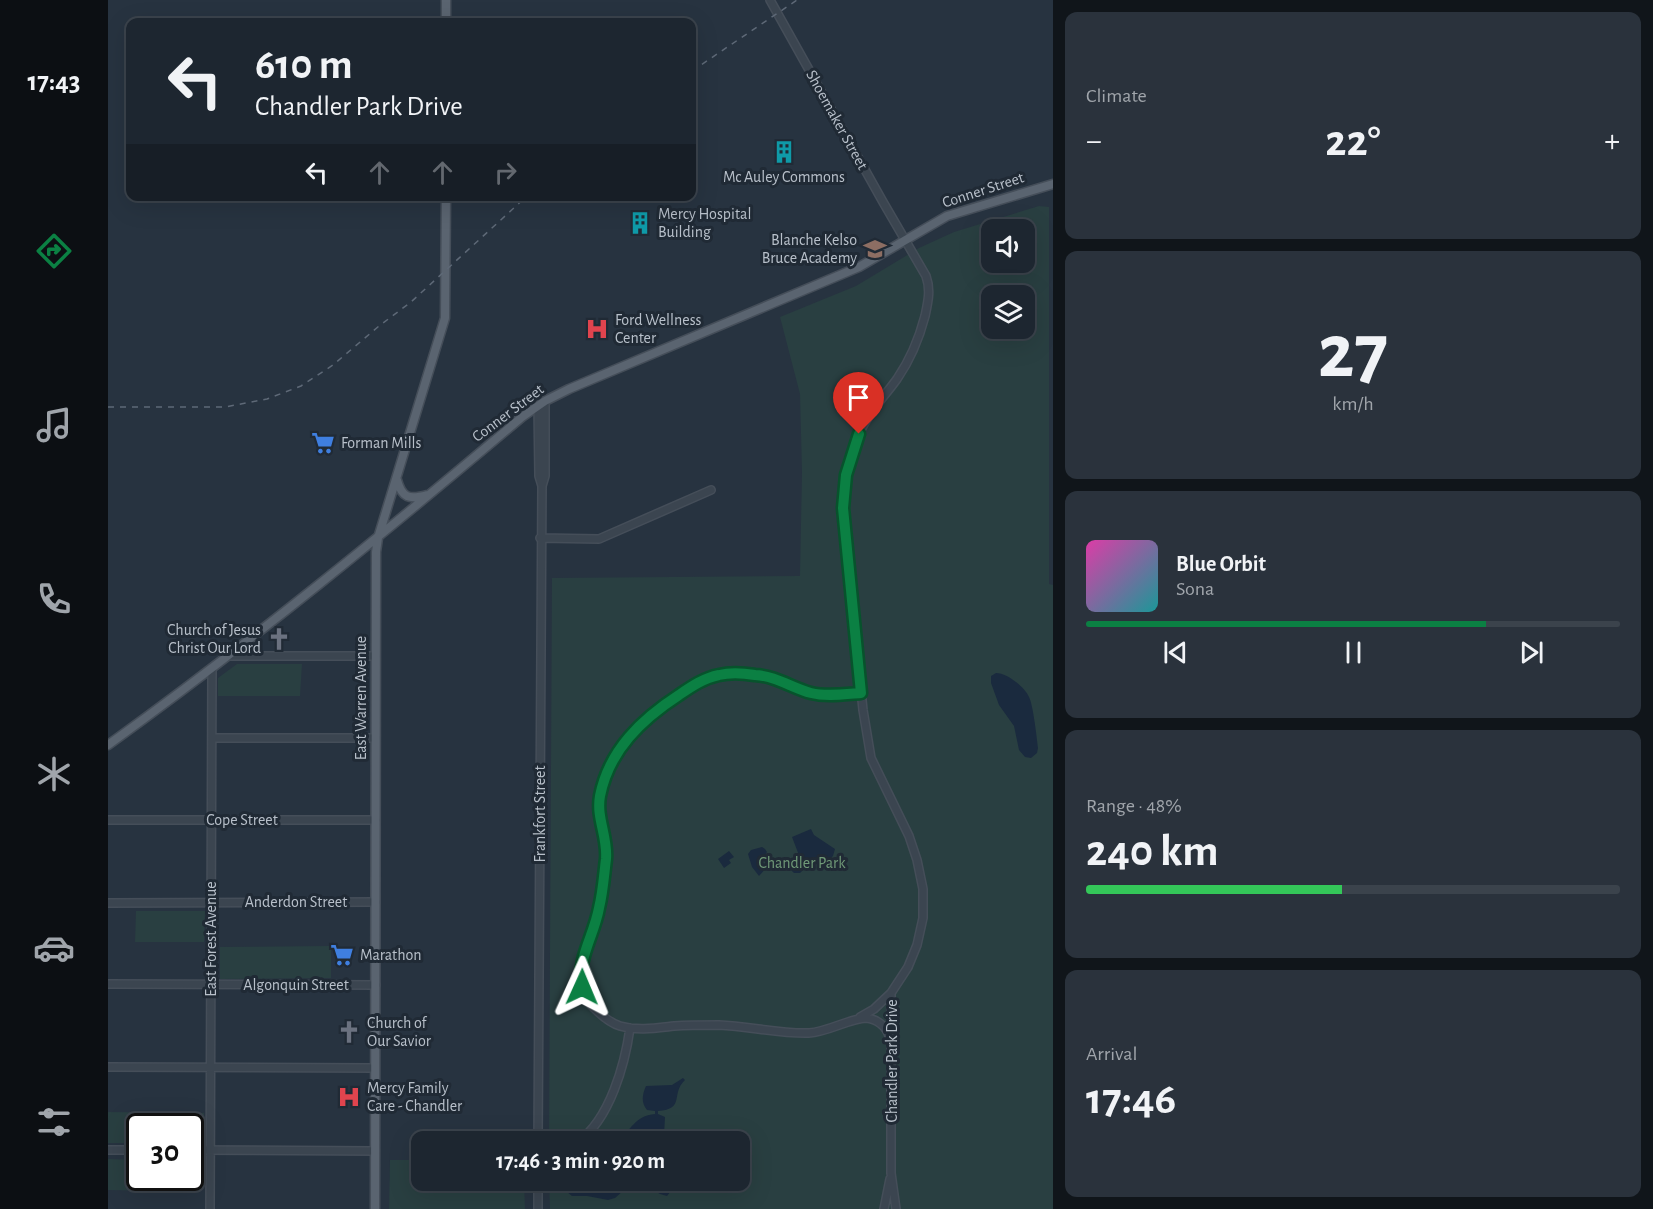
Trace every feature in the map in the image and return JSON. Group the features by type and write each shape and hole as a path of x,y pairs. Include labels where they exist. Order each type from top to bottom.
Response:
{"main road":[{"path":"446,0 446,18"},
{"name":"Conner Street","path":"108,745 212,669 542,404 569,389 859,267 934,222 956,213 1053,184"},
{"name":"East Warren Avenue","path":"375,1209 376,552 378,538 445,318 446,201"},
{"path":"396,478 399,489 406,496 417,498 431,494"}],"street":[{"name":"Shoemaker Street","path":"770,0 904,240"},
{"name":"Chandler Park Drive","path":"896,1209 891,1173 891,993 908,967 917,945 923,918 923,889 911,842 871,758 861,693 844,530 843,498 848,464 859,434 868,417 906,364 918,338 927,307 929,284 904,240"},
{"name":"Frankfort Street","path":"538,1131 542,486 539,476 542,404"},
{"path":"540,538 599,539 711,490"},
{"path":"228,656 376,656"},
{"name":"East Forest Avenue","path":"210,1209 212,669"},
{"path":"861,693 819,694 759,675 733,673 718,675 699,682 658,709 639,726 620,748 608,772 600,797 599,811 606,845 606,860 599,908 582,959 580,978 585,995 595,1009 614,1023 630,1028 660,1029 671,1026 720,1025 810,1033 855,1020 874,1009 891,993"},
{"path":"212,738 376,738"},
{"name":"Cope Street","path":"108,820 376,820"},
{"name":"Anderdon Street","path":"108,903 376,902"},
{"name":"Algonquin Street","path":"108,984 376,985"},
{"path":"855,1020 868,1018 879,1023 888,1032 891,1045"},
{"path":"589,1131 612,1094 623,1065 630,1028"},
{"path":"108,1067 375,1068"},
{"path":"108,1150 126,1150"},
{"path":"204,1150 375,1151"},
{"name":"Chandler Park Drive","path":"884,1209 891,1173"},
{"path":"538,1191 538,1209"}],"green space":[{"name":"Chandler Park","path":"1039,206 1049,207 1049,584 1053,585 1053,1209 550,1209 549,1191 750,1191 750,1131 549,1131 552,578 800,576 802,472 800,394 780,317 856,286 919,248 954,232 981,224 981,273 1035,273 1035,219 996,219"},
{"path":"237,664 302,664 300,696 218,696 218,678"},
{"path":"136,911 205,911 204,942 135,942"},
{"path":"331,946 331,978 220,979 220,947"},
{"path":"108,1112 204,1113 126,1113 126,1143 108,1143"},
{"path":"108,1159 126,1160 126,1190 108,1190"},
{"path":"390,1160 411,1160 411,1191 524,1191 525,1209 389,1209"}],"water":[{"path":"996,673 1015,681 1029,697 1038,748 1037,753 1031,758 1025,757 1019,750 1014,726 999,705 991,683 991,676"},
{"path":"811,829 814,835 835,849 833,856 828,861 811,862 800,873 794,873 790,864 794,861 799,862 800,858 792,837"},
{"path":"762,847 767,852 761,861 767,867 759,876 752,867 748,854 751,850"},
{"path":"729,851 734,857 729,860 731,863 724,868 718,859"},
{"path":"683,1078 685,1080 678,1090 675,1104 667,1110 658,1111 658,1114 665,1117 664,1131 628,1131 642,1118 655,1114 655,1111 647,1110 643,1102 646,1086 672,1085"},
{"path":"623,1191 615,1198 608,1200 572,1196 567,1192"},
{"path":"654,1191 671,1191 667,1196"}],"railway":[{"path":"696,68 797,0"},
{"path":"108,407 225,407 267,399 301,386 333,365 411,302 522,201"}],"place":[{"name":"Mc Auley Commons","path":"784,152"},
{"name":"Mercy Hospital Building","path":"640,223"},
{"name":"Blanche Kelso Bruce Academy","path":"875,249"},
{"name":"Ford Wellness Center","path":"597,329"},
{"name":"Forman Mills","path":"323,443"},
{"name":"Church of Jesus Christ Our Lord","path":"279,639"},
{"name":"Marathon","path":"342,955"},
{"name":"Church of Our Savior","path":"349,1032"},
{"name":"Mercy Family Care - Chandler","path":"349,1097"}],"route":[{"path":"582,987 580,968 599,908 606,860 606,845 599,811 602,789 620,748 639,726 658,709 692,686 718,675 733,673 759,675 819,694 861,693 843,508 846,475 851,453 859,434"}]}
